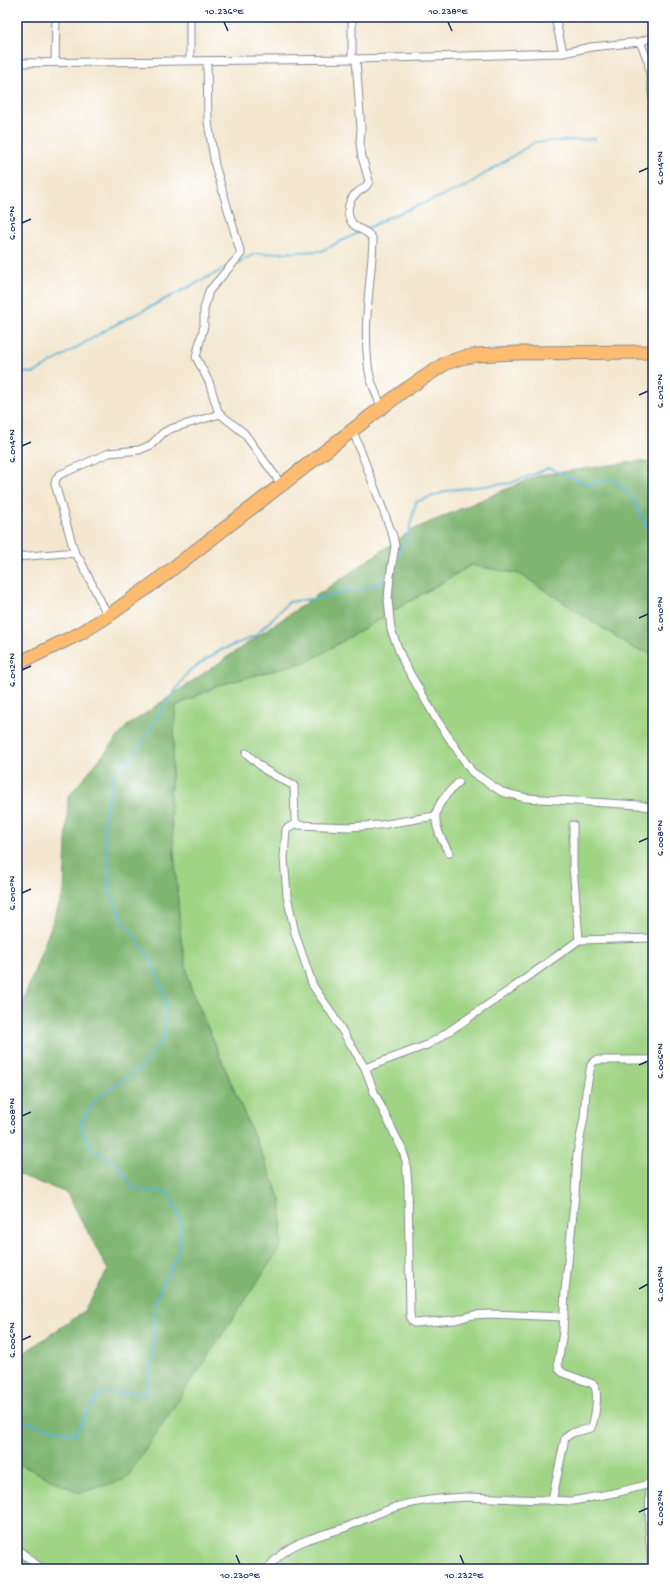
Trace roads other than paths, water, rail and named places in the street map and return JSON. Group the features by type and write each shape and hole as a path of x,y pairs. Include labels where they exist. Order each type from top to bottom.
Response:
{"highway":[{"path":"17,664 81,633 108,616 154,583 402,392 433,371 461,358 477,355 517,352 653,352"}],"street":[{"path":"55,62 56,17"},
{"path":"190,17 190,60"},
{"path":"352,17 354,59 361,129 360,143 362,158 369,181 365,189 359,191 353,197 347,209 351,221 358,229 369,234 373,241 367,305 368,365 373,385 382,408"},
{"path":"555,17 563,54"},
{"path":"17,63 190,60 207,62 563,54 591,47 640,42 653,37"},
{"path":"640,42 648,61 653,98"},
{"path":"207,62 208,122 215,165 241,254 209,290 204,309 204,326 196,357 209,382 220,414 244,433 282,485"},
{"path":"108,616 80,560 75,554 55,484 56,479 59,475 108,453 139,450 151,445 163,433 170,429 220,414"},
{"path":"353,431 377,491 393,536 395,546 388,599 391,630 404,663 437,720 472,772 502,792 526,798 639,805 653,808"},
{"path":"17,557 65,553 75,554"},
{"path":"246,753 265,770 294,786 296,823"},
{"path":"449,853 440,837 435,816 444,796 459,782"},
{"path":"435,816 387,824 349,827 296,823 286,829 284,858 287,896 295,933 313,986 365,1068 374,1092 402,1149 406,1161 408,1185 411,1320 414,1323 422,1324 455,1320 473,1315 490,1314 564,1317"},
{"path":"573,825 573,866 579,940"},
{"path":"365,1068 427,1045 511,989 579,940 653,938"},
{"path":"552,1501 565,1438 572,1433 591,1428 597,1393 596,1387 593,1384 563,1373 559,1369 558,1363 563,1332 577,1154 584,1118 586,1092 591,1065 594,1061 598,1060 653,1060"},
{"path":"267,1569 288,1549 402,1506 466,1497 552,1501 573,1500 619,1492 651,1483 649,1528 652,1569"},
{"path":"17,1549 42,1569"}],"waterway":[{"path":"366,229 387,218 464,187 535,142 595,139"},
{"path":"237,263 255,254 321,251 360,232"},
{"path":"17,372 34,373 111,327 224,269"},
{"path":"396,557 407,539 416,502 450,490 511,483 549,468 587,484 614,479 633,499 653,540"},
{"path":"17,1435 24,1422 75,1434 99,1394 147,1392 154,1346 155,1301 178,1253 181,1222 169,1193 134,1189 117,1165 90,1147 80,1125 96,1099 140,1069 164,1039 166,1000 151,959 121,918 110,891 104,822 113,776 140,747 160,712 189,671 219,651 255,636 289,602 325,597 381,583 388,571"}]}
